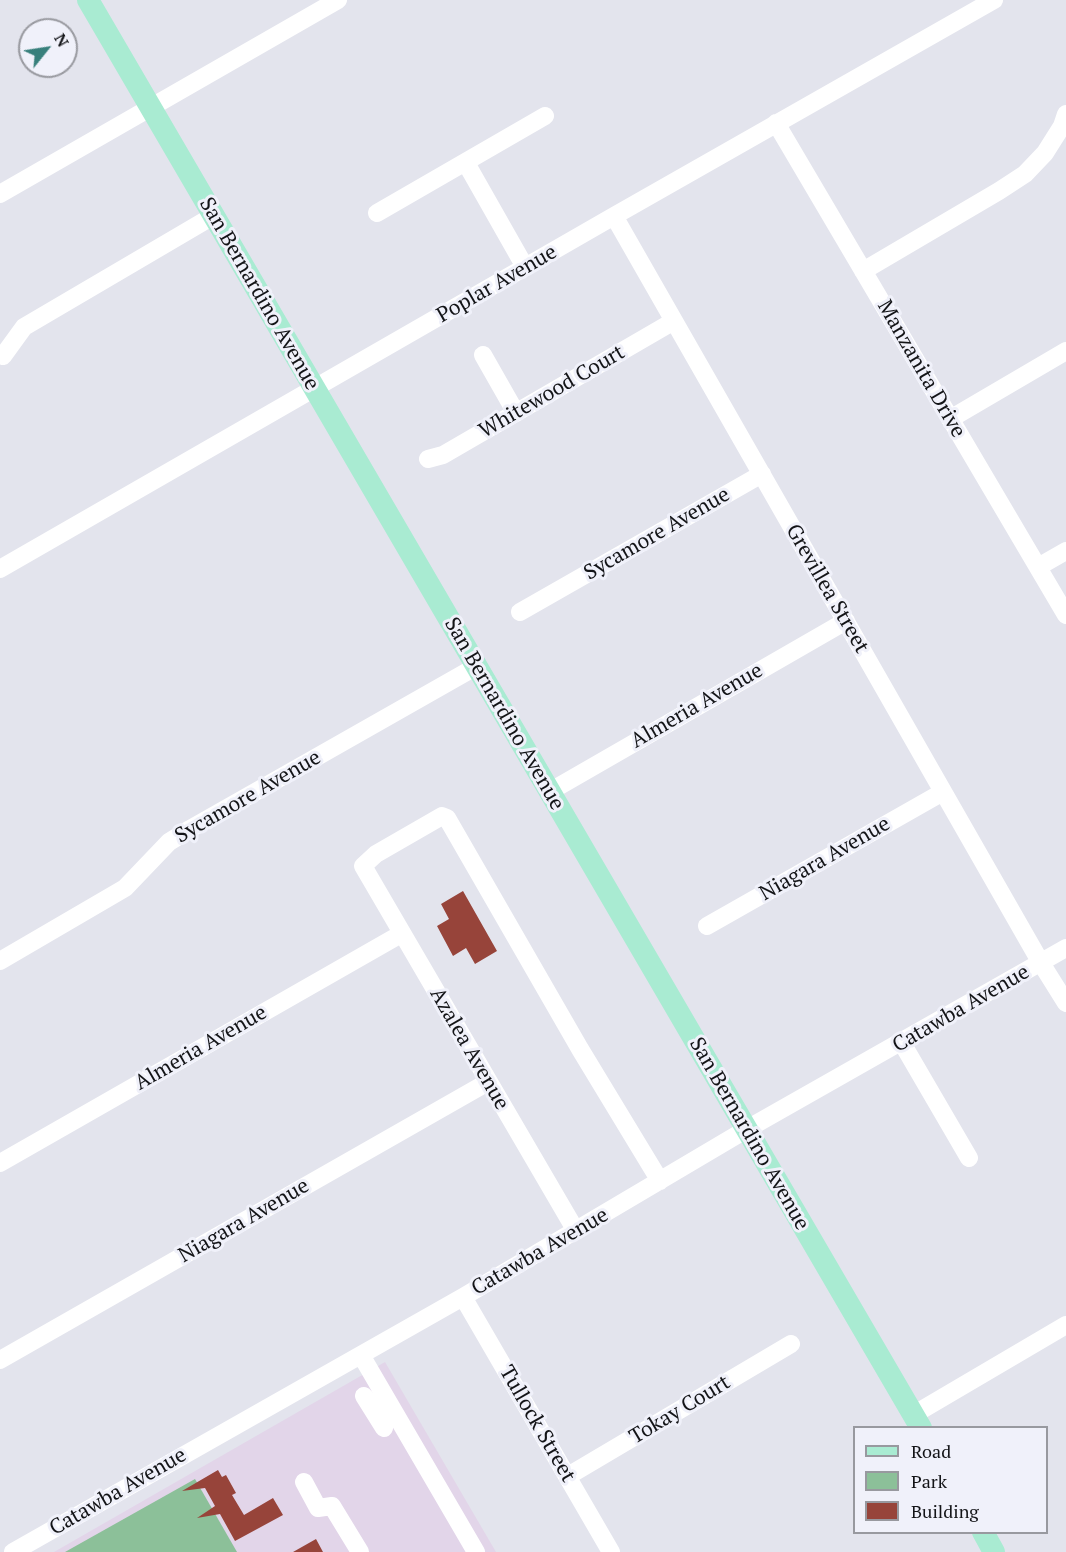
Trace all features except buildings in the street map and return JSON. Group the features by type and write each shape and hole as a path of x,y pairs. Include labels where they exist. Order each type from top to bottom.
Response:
{"main road":[{"name":"San Bernardino Avenue","path":"88,0 917,1421"},
{"path":"984,1534 994,1552"}],"street":[{"path":"0,194 338,0"},
{"name":"Poplar Avenue","path":"0,569 994,0"},
{"path":"863,271 1025,174 1045,153 1062,126 1066,114"},
{"path":"377,213 544,116"},
{"name":"Manzanita Drive","path":"776,123 1066,615"},
{"path":"466,163 525,267"},
{"path":"3,356 24,327 213,216"},
{"name":"Grevillea Street","path":"614,216 1066,1003"},
{"name":"Whitewood Court","path":"428,459 443,455 674,321"},
{"path":"950,419 1066,351"},
{"path":"483,355 516,412"},
{"name":"Sycamore Avenue","path":"520,612 762,474"},
{"path":"1038,567 1066,551"},
{"name":"Almeria Avenue","path":"549,792 846,621"},
{"name":"Sycamore Avenue","path":"0,961 125,888 169,842 190,829 477,666"},
{"name":"Niagara Avenue","path":"707,926 943,792"},
{"name":"Azalea Avenue","path":"576,1231 363,866 376,854 442,816 447,818 580,1049 660,1181"},
{"name":"Almeria Avenue","path":"0,1163 401,934"},
{"name":"Catawba Avenue","path":"13,1552 463,1297 747,1129 1066,948"},
{"path":"902,1043 969,1158"},
{"name":"Niagara Avenue","path":"0,1360 488,1082"},
{"name":"Tullock Street","path":"463,1297 611,1552"},
{"path":"917,1421 1066,1325"},
{"name":"Tokay Court","path":"568,1476 792,1344"},
{"path":"361,1355 476,1552"},
{"path":"364,1396 384,1428"},
{"path":"304,1482 318,1508 332,1506 360,1552"}],"shaded area":[{"path":"385,1362 496,1552 54,1552"}],"green space":[{"path":"195,1479 237,1552 65,1552"}]}
